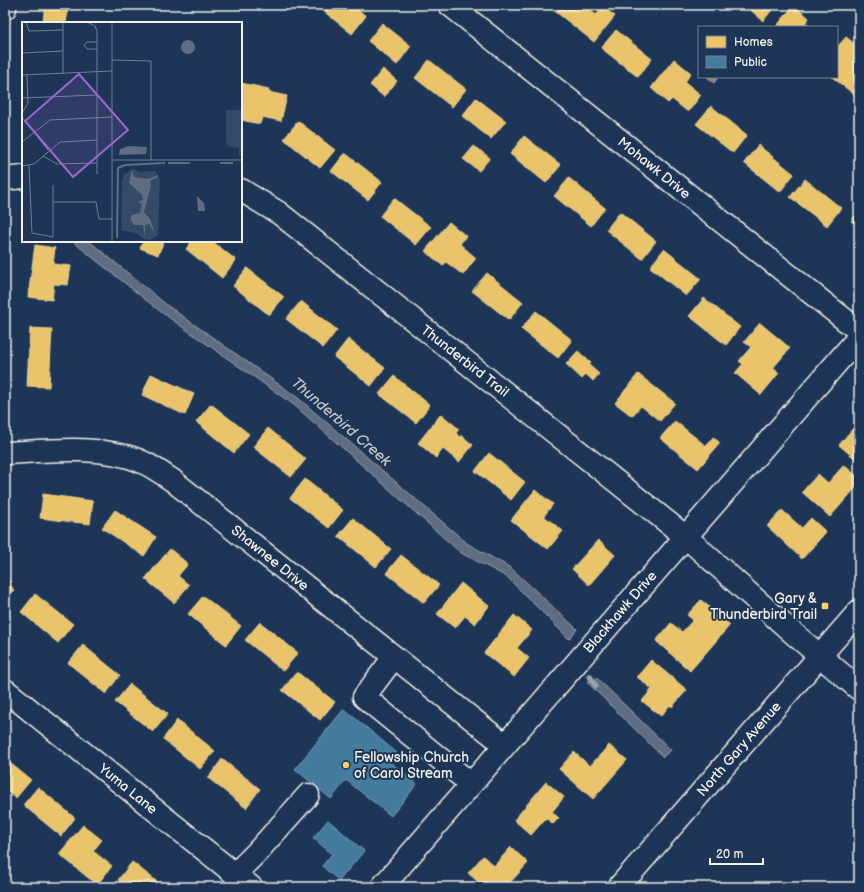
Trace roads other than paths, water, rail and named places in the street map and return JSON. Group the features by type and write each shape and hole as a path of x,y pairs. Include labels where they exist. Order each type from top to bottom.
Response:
{"street":[{"name":"Mohawk Drive","path":"450,5 859,331"},
{"path":"5,179 22,177"},
{"name":"Thunderbird Trail","path":"242,191 279,213 686,536 859,689"},
{"name":"Blackhawk Drive","path":"382,887 859,337"},
{"name":"Shawnee Drive","path":"5,453 63,450 102,452 127,456 153,466 505,745"},
{"name":"North Gary Avenue","path":"619,887 859,611"},
{"path":"394,657 364,697 471,784"},
{"name":"Yuma Lane","path":"5,690 243,881"},
{"path":"243,881 257,852 308,795"}],"water":[{"path":"73,242 90,242 168,306 297,397 468,544 511,568 577,629 569,639 507,577 461,553 294,405 161,312"},
{"path":"597,678 671,750 663,757 587,682"}],"waterway":[{"name":"Thunderbird Creek","path":"590,676 596,686"}],"place":[{"name":"Gary & Thunderbird Trail","path":"825,606"},
{"name":"Fellowship Church of Carol Stream","path":"346,765"}]}
